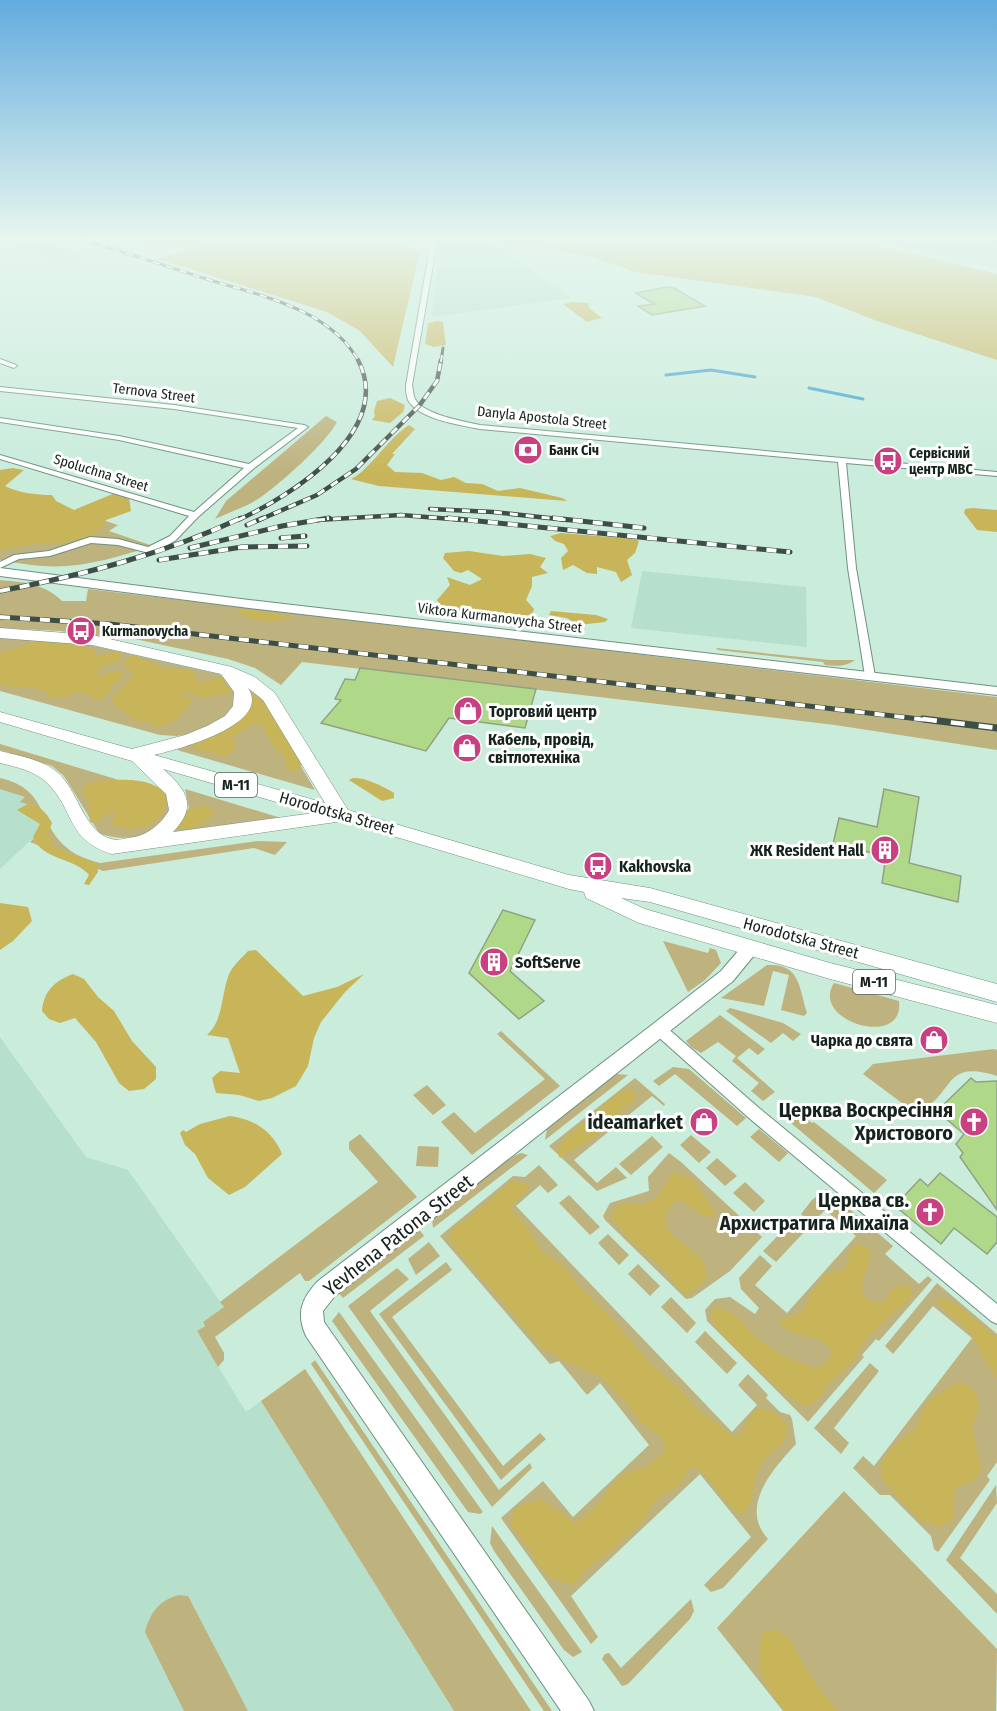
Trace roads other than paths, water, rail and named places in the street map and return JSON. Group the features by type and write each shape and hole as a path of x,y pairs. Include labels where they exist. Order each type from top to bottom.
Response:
{"main road":[{"path":"0,633 92,640 226,670 249,680 269,697 342,815 112,847 92,839 66,793 52,777 32,766 0,757"},
{"path":"131,754 205,734 232,719 243,703 244,694 242,687 226,670"},
{"name":"Horodotska Street","path":"0,717 569,882 650,895 997,993"},
{"path":"131,754 170,783 180,803 178,812 170,824 146,843"},
{"name":"Horodotska Street","path":"569,882 639,915 830,971 997,1014"},
{"path":"718,915 752,948 806,940"},
{"path":"830,971 878,959"}],"street":[{"name":"Danyla Apostola Street","path":"421,316 409,385 411,398 423,409 440,417 480,427 997,474"},
{"path":"0,361 14,366"},
{"name":"Ternova Street","path":"0,389 174,406 304,427 250,466"},
{"path":"0,420 119,438 250,466"},
{"name":"Spoluchna Street","path":"0,456 195,515"},
{"path":"842,460 852,568 870,676"},
{"path":"0,565 17,557 50,553 90,540 118,542 149,550 173,538 250,466"},
{"name":"Viktora Kurmanovycha Street","path":"0,572 249,604 997,691"},
{"name":"Yevhena Patona Street","path":"579,1711 314,1328 309,1317 313,1304 326,1289 660,1030 727,976 752,948"},
{"path":"660,1030 754,1113 997,1315"}],"waterway":[{"path":"666,375 711,370 755,377"},
{"path":"809,388 863,399"}],"railway":[{"path":"311,316 346,343 358,361"},
{"path":"441,362 443,348"},
{"path":"259,520 317,495 356,469 419,406 437,381 441,360"},
{"path":"238,520 284,495 309,478 332,458 350,435 362,412 366,386 358,361"},
{"path":"430,509 493,512 567,520"},
{"path":"317,520 401,515 464,520"},
{"path":"0,591 62,578 153,553 241,518"},
{"path":"247,525 263,518"},
{"path":"317,520 329,518"},
{"path":"448,518 790,552"},
{"path":"553,518 644,528"},
{"path":"190,548 317,520"},
{"path":"281,538 305,536"},
{"path":"159,560 242,547 307,546"},
{"path":"0,617 110,624 936,721"},
{"path":"923,719 997,728"}],"place":[{"name":"Банк Січ","path":"528,450"},
{"name":"Сервісний центр МВС","path":"888,461"},
{"name":"Kurmanovycha","path":"81,631"},
{"name":"Торговий центр","path":"468,711"},
{"name":"Кабель, провід, світлотехніка","path":"467,748"},
{"name":"ЖК Resident Hall","path":"885,850"},
{"name":"Kakhovska","path":"598,866"},
{"name":"SoftServe","path":"494,962"},
{"name":"Чарка до свята","path":"934,1040"},
{"name":"ideamarket","path":"704,1122"},
{"name":"Церква Воскресіння Христового","path":"974,1122"},
{"name":"Церква св. Архистратига Михаїла","path":"930,1212"}]}
